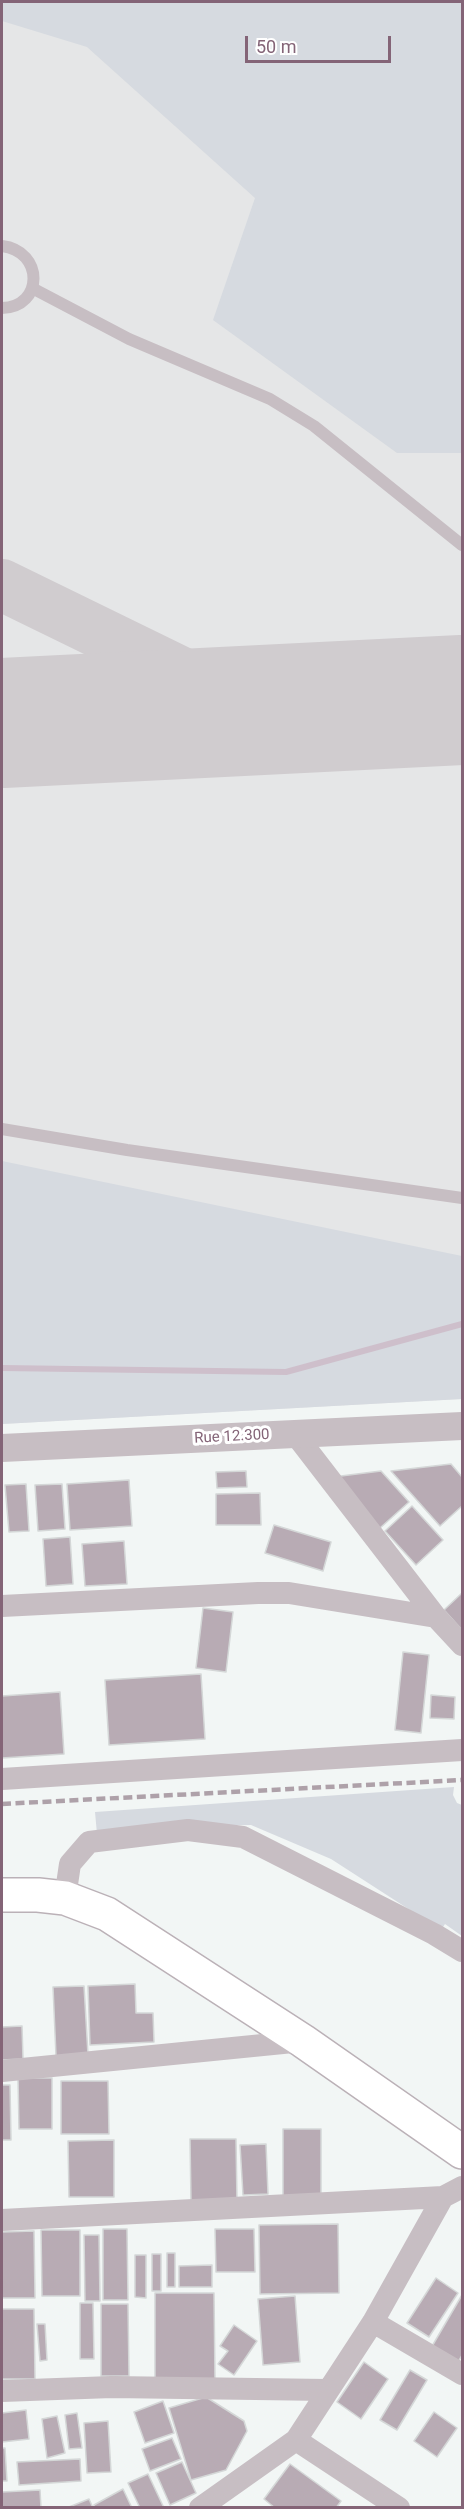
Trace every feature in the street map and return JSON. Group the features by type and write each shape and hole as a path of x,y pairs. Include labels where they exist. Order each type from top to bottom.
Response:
{"main road":[{"path":"2,1895 65,1898 107,1914 303,2041 462,2152"}],"street":[{"name":"Rue 12.300","path":"2,1448 295,1434 458,1431"},
{"path":"295,1434 436,1617 462,1645"},
{"path":"2,1606 279,1593 436,1617"},
{"path":"2,1779 462,1750"},
{"path":"65,1898 70,1864 89,1842 188,1830 243,1837 434,1934 462,1952"},
{"path":"2,2071 303,2041"},
{"path":"2,2220 453,2192"},
{"path":"201,2508 296,2440 373,2322 453,2192"},
{"path":"373,2322 462,2374"},
{"path":"2,2391 112,2387 327,2390"},
{"path":"296,2440 399,2508"}],"lane":[{"path":"2,246 14,248 27,257 34,272 32,288 26,298 16,306 2,308"},
{"path":"32,288 129,339 270,399 314,426 462,545"},
{"path":"2,1129 127,1150 462,1197"}],"shaded area":[{"path":"2,2 462,2 462,1399 2,1424"},
{"path":"2,2 462,2 462,453 397,453 213,320 255,198 87,47 2,21"},
{"path":"2,1161 462,1256 462,1399 2,1424"},
{"path":"454,1787 453,1795 457,1803 462,1805 462,1936 445,1924 441,1930 331,1859 251,1825 154,1826 97,1834 95,1812"}],"building":[{"path":"451,1464 462,1477 462,1506 440,1526 391,1471"},
{"path":"246,1471 247,1487 217,1488 216,1472"},
{"path":"381,1471 409,1502 380,1528 333,1477"},
{"path":"129,1480 132,1526 70,1530 67,1484"},
{"path":"26,1484 29,1531 9,1532 5,1485"},
{"path":"62,1484 65,1529 38,1531 35,1485"},
{"path":"260,1493 261,1525 216,1525 216,1494"},
{"path":"412,1506 443,1540 416,1565 385,1531"},
{"path":"274,1525 331,1542 323,1571 265,1553"},
{"path":"70,1537 73,1584 46,1586 43,1539"},
{"path":"124,1541 127,1584 85,1586 82,1544"},
{"path":"462,1593 462,1630 444,1610"},
{"path":"203,1608 233,1612 226,1672 196,1668"},
{"path":"403,1652 429,1655 421,1733 395,1730"},
{"path":"201,1674 205,1739 109,1745 105,1680"},
{"path":"60,1692 64,1754 2,1758 2,1696"},
{"path":"431,1695 455,1697 454,1719 430,1718"},
{"path":"135,1984 136,2013 153,2013 154,2042 90,2045 88,1986"},
{"path":"84,1986 88,2055 56,2056 53,1987"},
{"path":"22,2026 23,2059 2,2060 2,2027"},
{"path":"18,2078 52,2078 52,2129 19,2129"},
{"path":"61,2081 108,2081 109,2134 61,2134"},
{"path":"2,2085 10,2085 11,2140 2,2140"},
{"path":"283,2129 321,2129 321,2196 283,2196"},
{"path":"190,2139 236,2139 237,2202 191,2202"},
{"path":"114,2140 114,2197 69,2197 68,2141"},
{"path":"266,2144 268,2194 243,2195 240,2145"},
{"path":"338,2224 339,2293 260,2294 259,2225"},
{"path":"103,2229 127,2229 128,2300 103,2300"},
{"path":"215,2229 254,2229 255,2272 216,2272"},
{"path":"41,2230 80,2230 80,2296 42,2296"},
{"path":"34,2231 35,2298 2,2298 2,2232"},
{"path":"84,2235 99,2235 100,2301 85,2301"},
{"path":"167,2253 175,2253 175,2287 167,2287"},
{"path":"152,2254 161,2254 161,2291 152,2291"},
{"path":"135,2255 146,2255 146,2298 135,2297"},
{"path":"212,2265 212,2287 179,2287 179,2266"},
{"path":"436,2278 458,2293 429,2337 407,2323"},
{"path":"155,2293 214,2293 215,2380 155,2380"},
{"path":"462,2295 462,2355 457,2364 431,2348"},
{"path":"295,2296 300,2362 263,2365 258,2299"},
{"path":"80,2303 93,2303 94,2359 80,2359"},
{"path":"101,2304 128,2304 129,2376 101,2376"},
{"path":"2,2309 34,2309 35,2379 2,2379"},
{"path":"37,2324 45,2324 47,2360 40,2361"},
{"path":"234,2325 257,2341 234,2375 218,2364 228,2351 220,2346"},
{"path":"364,2362 388,2379 361,2419 337,2402"},
{"path":"410,2370 427,2380 397,2430 380,2420"},
{"path":"206,2397 244,2421 247,2431 226,2470 191,2480 169,2408"},
{"path":"163,2401 174,2433 145,2443 134,2412"},
{"path":"26,2410 29,2439 2,2442 2,2413"},
{"path":"434,2412 457,2428 437,2457 414,2441"},
{"path":"77,2413 82,2448 69,2449 65,2415"},
{"path":"57,2416 65,2453 47,2458 42,2419"},
{"path":"108,2421 111,2472 87,2473 84,2423"},
{"path":"172,2438 181,2459 150,2471 142,2449"},
{"path":"2,2448 5,2448 7,2481 2,2481"},
{"path":"80,2459 81,2481 19,2485 17,2462"},
{"path":"182,2462 196,2493 170,2505 156,2473"},
{"path":"290,2464 341,2501 336,2508 275,2508 264,2499"},
{"path":"148,2474 164,2508 140,2508 128,2483"},
{"path":"123,2489 132,2508 95,2508 94,2505"},
{"path":"40,2490 41,2508 2,2508 2,2492"},
{"path":"89,2499 93,2508 69,2508 69,2507"}],"waterway":[{"path":"2,1368 286,1372 462,1324"}],"taxiway":[{"path":"2,585 221,692 246,703 278,709"},
{"path":"2,727 13,723"}],"runway":[{"path":"2,723 462,700"}],"railway":[{"path":"2,1804 462,1780"}]}
